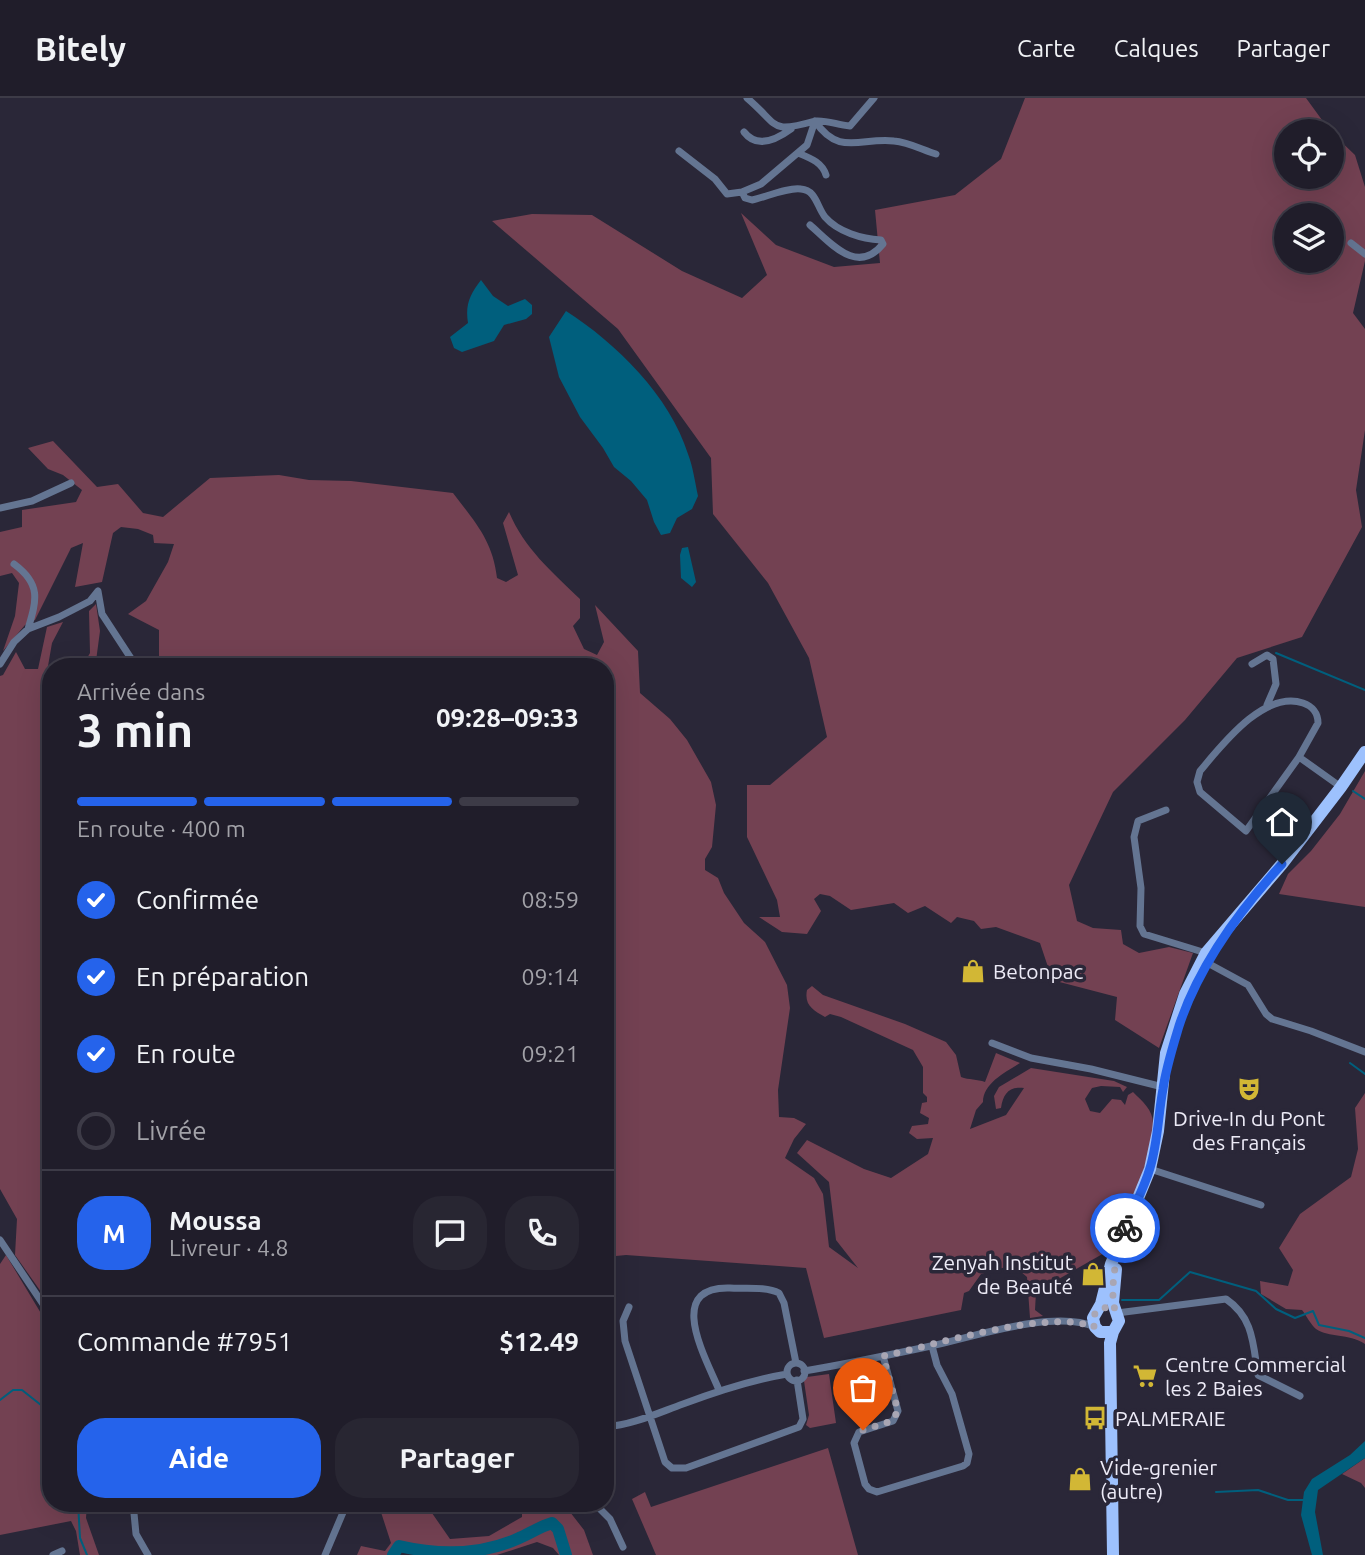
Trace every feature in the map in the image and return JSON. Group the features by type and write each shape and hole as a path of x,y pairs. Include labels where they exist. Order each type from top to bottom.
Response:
{"main road":[{"path":"1105,1555 1102,1354 1111,1264 1150,1170 1158,1131 1163,1073 1170,1034 1185,994 1205,958 1282,864 1341,788 1365,752"},
{"path":"1106,1320 1110,1343 1113,1555"}],"street":[{"path":"747,98 757,101 778,127 791,129"},
{"path":"744,132 750,139 758,142 777,139 791,129 815,121 828,120 849,126 874,98"},
{"path":"679,152 715,179 727,194 742,192 761,184 807,145 815,121"},
{"path":"815,121 820,129 833,139 845,144 895,141 936,153"},
{"path":"798,153 814,160 824,169 826,176"},
{"path":"742,192 745,198 752,200 796,188 805,189 817,202 825,218 859,237 881,240 883,244 877,252 867,256 842,254 810,225"},
{"path":"1351,243 1365,254"},
{"path":"0,508 32,501 71,483"},
{"path":"14,564 31,580 36,595 28,629"},
{"path":"0,664 28,629 90,601 98,591 102,614 131,658"},
{"path":"1252,664 1267,655 1273,659 1276,684 1267,705 1245,723 1200,771 1197,782 1200,792 1246,831 1299,757 1318,723 1314,710 1301,702 1267,705"},
{"path":"1299,757 1341,788"},
{"path":"1166,810 1138,821 1133,837 1141,888 1140,926 1144,934 1205,958 1248,985 1272,1019 1365,1052"},
{"path":"992,1043 1031,1058 1091,1069 1163,1087"},
{"path":"1150,1170 1261,1205"},
{"path":"0,1240 42,1303"},
{"path":"719,1391 692,1314 697,1299 714,1288 769,1290 779,1293 784,1303 796,1363"},
{"path":"804,1371 932,1346 1007,1327 1106,1320 1136,1311 1226,1300 1233,1304 1249,1325 1258,1375 1300,1396"},
{"path":"629,1307 623,1329 665,1462 672,1468 686,1468 799,1427 803,1419 797,1380"},
{"path":"1074,1322 1106,1320 1136,1311"},
{"path":"883,1356 898,1411 892,1421 859,1432 853,1443 865,1484 877,1492 963,1466 968,1459 969,1454 952,1394 937,1365 932,1346"},
{"path":"796,1363 801,1365 804,1371 802,1378 790,1379 787,1374 789,1367 796,1363"},
{"path":"614,1425 649,1416 754,1379 787,1374"},
{"path":"134,1512 136,1534 148,1555"},
{"path":"325,1555 343,1512"},
{"path":"602,1512 610,1520 623,1547"},
{"path":"53,1555 62,1551"}],"shaded area":[{"path":"1025,98 1306,98 1321,119 1274,119 1274,189 1344,189 1344,144 1355,155 1365,187 1365,261 1353,313 1365,329 1365,430 1356,490 1362,527 1302,637 1237,658 1185,720 1113,792 1069,885 1077,921 1093,928 1121,930 1123,944 1139,953 1169,947 1193,953 1159,1048 1115,1020 1117,997 1048,979 1049,970 1040,943 996,927 981,929 974,921 957,917 951,923 925,906 908,913 894,903 851,910 830,896 820,894 814,899 821,911 807,934 782,932 759,917 780,917 777,900 747,837 747,785 770,785 827,737 809,658 768,583 713,514 711,458 618,329 492,221 532,214 592,215 682,271 742,298 767,275 741,213 776,245 834,267 880,263 875,210 955,195 1001,159"},
{"path":"53,441 97,487 118,484 143,513 163,517 210,478 279,475 453,493 487,542 497,578 506,582 518,575 503,523 509,512 522,537 549,569 580,599 580,618 573,626 584,649 597,655 604,642 595,605 638,651 640,693 670,719 687,740 711,782 716,805 712,847 705,859 705,870 718,878 724,893 744,923 765,942 787,985 790,1008 778,1090 779,1117 794,1118 806,1124 794,1139 785,1158 814,1178 823,1194 829,1247 858,1268 836,1240 829,1182 797,1153 807,1140 864,1169 891,1178 928,1154 933,1138 917,1139 909,1133 912,1126 928,1124 929,1118 920,1113 922,1103 927,1102 927,1097 923,1093 923,1067 913,1050 841,1017 830,1014 825,1017 810,1006 807,1000 807,990 812,986 823,995 905,1024 946,1042 956,1055 961,1077 985,1082 996,1053 1020,1063 996,1079 987,1089 970,1129 1006,1115 1024,1088 1014,1088 1008,1092 1001,1108 996,1109 994,1096 999,1087 1031,1068 1114,1081 1127,1087 1123,1092 1120,1087 1092,1088 1085,1099 1090,1111 1100,1113 1112,1099 1121,1100 1125,1105 1128,1095 1133,1092 1151,1114 1152,1135 1137,1190 1121,1227 1106,1252 1036,1292 1035,1310 1043,1316 1030,1318 1027,1277 1013,1265 981,1274 969,1291 964,1293 961,1310 824,1338 806,1268 614,1256 614,658 159,658 159,630 128,614 146,601 168,562 174,544 154,543 153,535 138,529 121,527 113,533 102,582 75,587 83,543 71,548 35,620 25,625 3,651 15,616 19,583 12,573 0,576 0,532 22,527 22,510 76,502 82,490 63,475 48,469 28,448"},
{"path":"96,604 100,631 96,658 87,658 90,653 89,611"},
{"path":"63,622 52,643 49,658 42,658 42,1293 15,1255 17,1219 0,1189 0,676 16,652 25,669 38,669 47,627"},
{"path":"1365,771 1365,907 1279,894 1288,874 1311,851 1340,814"},
{"path":"1365,1093 1365,1344 1316,1329 1302,1310 1286,1309 1261,1294 1260,1281 1288,1286 1293,1270 1279,1248 1300,1214 1351,1177 1358,1149 1355,1108"},
{"path":"6,1255 42,1315 42,1512 86,1512 99,1555 80,1555 76,1531 71,1521 0,1535 0,1264"},
{"path":"829,1374 836,1423 810,1428 806,1425 809,1415 804,1381 807,1377"},
{"path":"828,1448 858,1555 656,1555 632,1499 645,1492 651,1507"},
{"path":"1365,1458 1365,1488 1361,1483 1342,1474"},
{"path":"381,1512 431,1512 450,1539 489,1536 522,1517 522,1512 570,1512 584,1530 593,1555 559,1555 553,1548 537,1542 497,1555 421,1555 398,1552 397,1555 357,1555 361,1546 385,1551 391,1543"}],"water":[{"path":"481,280 493,296 508,306 525,299 532,305 532,314 526,319 504,325 494,341 462,352 454,348 450,337 468,323 469,300"},
{"path":"566,311 604,339 639,373 655,392 680,433 698,496 692,509 677,518 670,533 661,535 647,500 631,481 614,467 580,417 559,377 549,337"},
{"path":"688,547 696,582 692,587 681,578 680,555 682,548"},
{"path":"1365,1441 1365,1458 1318,1490 1315,1512 1323,1555 1312,1555 1301,1515 1304,1492 1312,1479 1350,1455"}],"waterway":[{"path":"1276,653 1365,690"},
{"path":"1353,791 1365,799"},
{"path":"1350,1063 1365,1074"},
{"path":"1122,1300 1159,1300 1190,1272 1256,1291 1276,1309 1295,1318 1313,1311 1319,1325 1349,1331 1365,1338"},
{"path":"0,1400 13,1390 22,1390 42,1406"},
{"path":"1216,1492 1258,1490 1288,1500 1305,1500"},
{"path":"79,1512 80,1538 87,1555"},
{"path":"393,1555 399,1546 429,1551 474,1551 517,1539 552,1523 558,1529 566,1555"}],"way so far":[{"path":"863,1430 892,1421 898,1411 883,1356 1007,1327 1074,1322 1094,1327 1093,1318 1098,1310 1105,1307 1115,1310 1112,1303 1121,1238 1125,1228"}],"place":[{"name":"Betonpac","path":"973,971"},
{"name":"Drive-In du Pont des Français","path":"1249,1089"},
{"name":"Zenyah Institut de Beauté","path":"1093,1274"},
{"name":"Centre Commercial les 2 Baies","path":"1145,1376"},
{"name":"PALMERAIE","path":"1095,1418"},
{"name":"Vide-grenier (autre)","path":"1080,1479"}],"route":[{"path":"1125,1228 1150,1170 1163,1087 1190,997 1222,940 1259,889 1282,864"}]}
